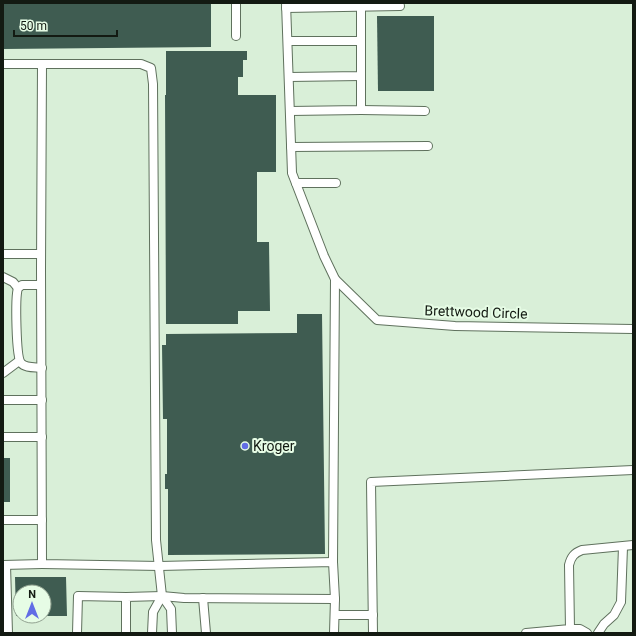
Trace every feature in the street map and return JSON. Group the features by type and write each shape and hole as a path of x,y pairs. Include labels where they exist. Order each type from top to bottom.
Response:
{"lane":[{"path":"236,3 236,36"},
{"path":"334,633 336,599 333,562 336,279 324,256 292,173 286,6 400,6"},
{"path":"361,7 361,110"},
{"path":"288,41 361,41"},
{"path":"3,64 141,64 151,68 154,84 155,520 162,596 171,609 172,633"},
{"path":"42,64 42,564"},
{"path":"289,77 361,76"},
{"path":"290,111 425,111"},
{"path":"291,147 428,146"},
{"path":"296,183 336,183"},
{"path":"3,254 41,254"},
{"path":"3,277 13,282 18,288"},
{"name":"Brettwood Circle","path":"336,279 377,320 455,326 633,328"},
{"path":"41,285 22,285 18,288 16,297 17,344 19,361 24,366 42,368"},
{"path":"3,373 19,361"},
{"path":"3,400 42,400"},
{"path":"3,437 42,437"},
{"path":"373,633 371,482 633,470"},
{"path":"3,520 42,520"},
{"path":"570,629 570,559 575,553 582,550 633,545"},
{"path":"598,633 604,624 614,615 622,602 623,547"},
{"path":"8,633 5,564 160,566 333,562"},
{"path":"77,633 78,596 336,599"},
{"path":"152,633 153,612 162,596"},
{"path":"126,597 126,633"},
{"path":"203,598 206,633"},
{"path":"335,615 373,615"},
{"path":"526,633 570,629 580,629 587,633"}],"building":[{"path":"3,3 211,3 211,47 3,49"},
{"path":"377,16 434,16 434,91 378,91"},
{"path":"166,51 247,51 247,60 243,60 243,77 238,77 238,95 276,95 276,172 257,172 257,242 269,242 270,311 238,311 238,324 166,324"},
{"name":"Kroger","path":"297,314 322,314 325,554 168,555 168,489 165,489 165,474 167,474 167,419 163,419 162,345 166,345 166,334 297,333"},
{"path":"3,458 10,458 10,502 3,502"},
{"path":"15,577 66,577 67,616 52,616 52,584 15,584"}],"place":[{"name":"Kroger","path":"245,446"}]}
